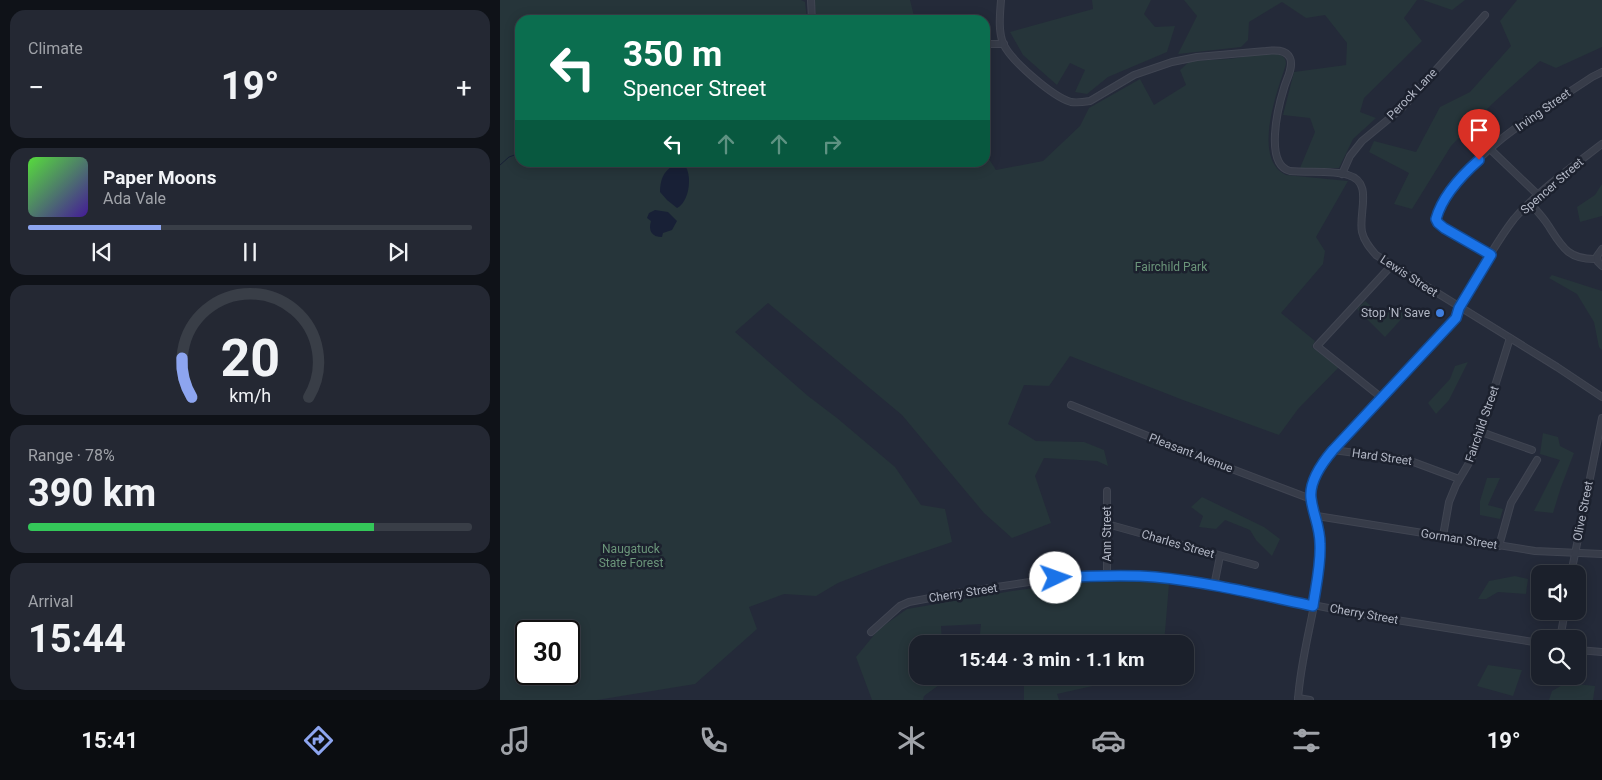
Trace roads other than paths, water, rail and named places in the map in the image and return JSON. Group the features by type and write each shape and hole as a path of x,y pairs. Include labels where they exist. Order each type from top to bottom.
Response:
{"street":[{"path":"810,0 812,15"},
{"path":"1001,0 1001,33 1004,44 1014,59 1039,81 1066,100 1077,103 1090,100 1134,75 1172,62 1197,57 1276,50 1285,52 1290,58 1291,64 1277,115 1275,142 1278,161 1282,167 1290,171 1342,174"},
{"name":"Perock Lane","path":"1342,174 1350,156 1362,140 1402,108 1485,15"},
{"path":"990,44 1004,44"},
{"name":"Irving Street","path":"1491,255 1438,223 1436,219 1442,206 1467,171 1490,149 1514,130 1602,72"},
{"name":"Spencer Street","path":"1311,499 1312,485 1324,460 1456,318 1459,308 1507,229 1538,195 1602,144"},
{"path":"1490,149 1538,195"},
{"name":"Lewis Street","path":"1342,174 1353,177 1362,185 1364,195 1361,225 1364,239 1376,255 1510,338 1602,398"},
{"path":"1530,203 1548,224 1558,242 1564,248 1575,256 1597,259"},
{"path":"1602,249 1598,253 1597,259 1602,266"},
{"path":"1382,398 1317,346 1391,266"},
{"name":"Fairchild Street","path":"1443,536 1449,502 1459,479 1473,456 1510,338"},
{"name":"Pleasant Avenue","path":"1071,405 1311,499"},
{"name":"Olive Street","path":"1572,565 1602,418"},
{"path":"1481,432 1532,450"},
{"name":"Hard Street","path":"1333,450 1408,460 1459,479"},
{"path":"1499,546 1511,503 1536,460"},
{"name":"Ann Street","path":"1107,491 1107,576"},
{"path":"1310,700 1298,699 1301,667 1320,558 1320,531 1311,499"},
{"name":"Gorman Street","path":"1317,516 1535,551 1602,554"},
{"name":"Charles Street","path":"1107,524 1220,556 1214,586"},
{"path":"1220,556 1255,565"},
{"name":"Cherry Street","path":"871,632 894,610 909,602 957,592 1056,578 1107,576 1152,577 1214,586 1313,606 1531,642"},
{"path":"1586,651 1602,652"}],"water":[{"path":"672,167 686,167 688,172 687,195 677,208 660,192 663,177"},
{"path":"655,210 668,212 677,221 672,230 663,233 662,237 653,235 650,228 651,221 647,218 649,213"}],"waterway":[{"path":"500,165 509,157 515,155"}],"place":[{"name":"Stop 'N' Save","path":"1440,313"}],"park label":[{"name":"Fairchild Park","path":"1171,267"},
{"name":"Naugatuck State Forest","path":"631,556"}]}
